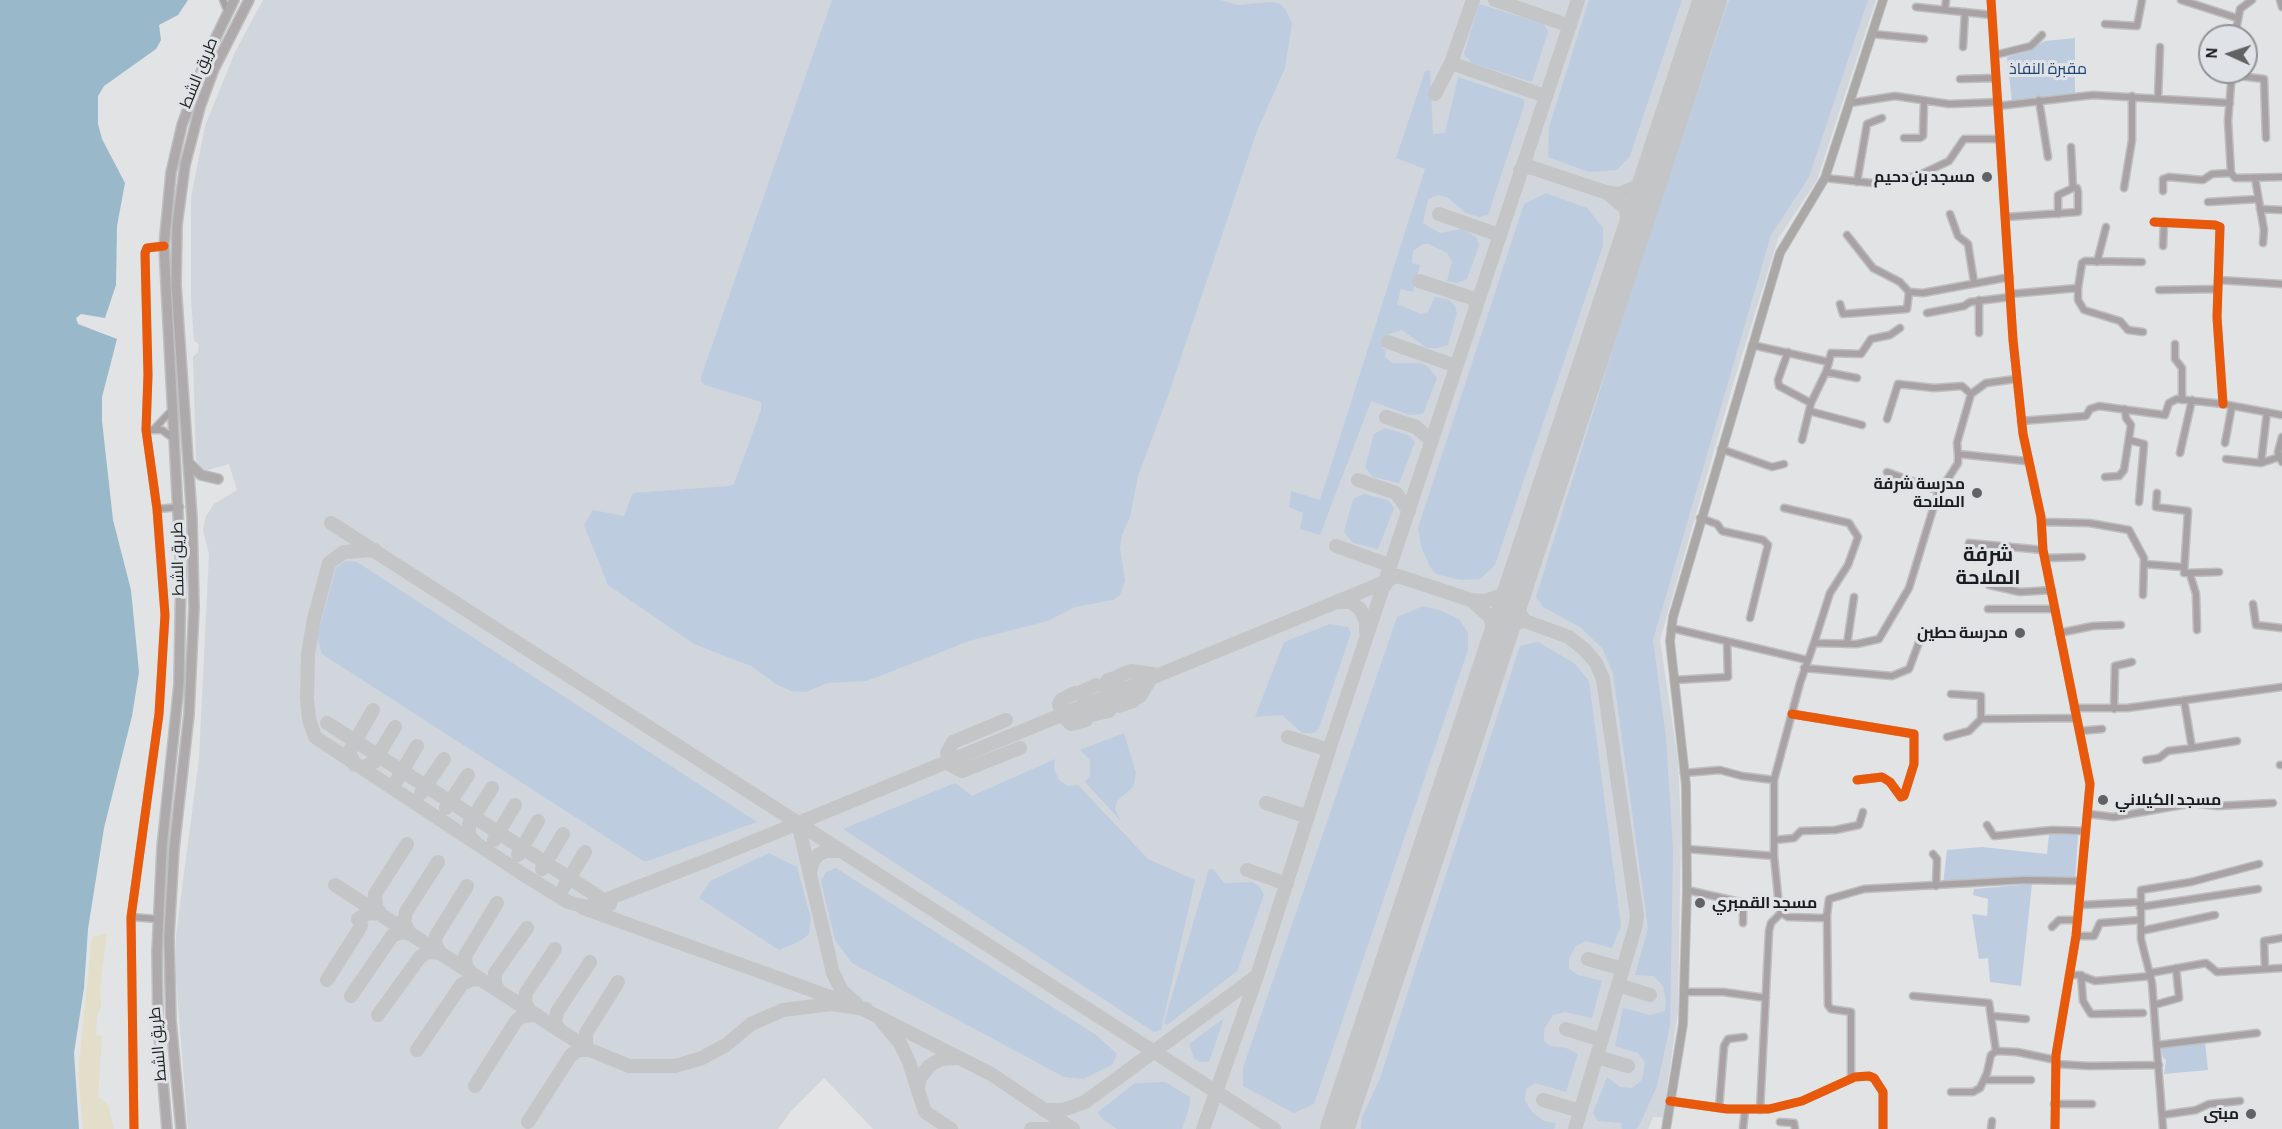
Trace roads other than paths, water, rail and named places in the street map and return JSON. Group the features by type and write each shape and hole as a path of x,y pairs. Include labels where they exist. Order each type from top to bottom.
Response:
{"highway":[{"name":"طريق الشط","path":"167,1129 158,1022 158,919 180,653 180,507 171,411 164,246 171,173 182,125 201,71 234,0"},
{"name":"طريق الشط","path":"181,1129 168,968 174,849 193,653 194,564 176,277 179,205 189,146 204,97 214,69 249,0"},
{"path":"188,462 201,475 218,479"}],"main road":[{"path":"1666,1129 1683,1024 1687,890 1684,773 1671,628 1700,518 1783,246 1825,178 1883,0"}],"street":[{"path":"223,0 228,12"},
{"path":"1945,10 1946,0"},
{"path":"1991,0 2016,379 2026,461 2042,522 2043,550 2089,775 2089,814 2085,831 2080,905 2056,1062 2055,1129"},
{"path":"2105,24 2137,26 2142,0"},
{"path":"2181,0 2237,18"},
{"path":"2236,24 2240,9 2252,0"},
{"path":"2280,0 2282,7"},
{"path":"1916,7 1992,15"},
{"path":"1963,47 1965,12"},
{"path":"1873,34 1924,39"},
{"path":"1995,55 2027,47 2042,35"},
{"path":"2158,98 2160,47"},
{"path":"1960,79 1996,78"},
{"path":"2258,78 2264,79 2266,138"},
{"path":"2231,84 2231,173 2235,178 2282,177"},
{"path":"1850,103 1894,96 1949,104 1998,104 2070,95 2132,96 2230,103"},
{"path":"2124,188 2132,144 2132,96"},
{"path":"2039,100 2048,157"},
{"path":"1904,138 1923,136 1924,101"},
{"path":"1857,182 1867,124 1882,118"},
{"path":"1904,177 1915,177 1949,161 1964,139 2000,139"},
{"path":"2071,147 2073,188"},
{"path":"2163,191 2164,178 2203,180 2212,174 2231,173"},
{"path":"1825,178 1872,183"},
{"path":"2255,178 2264,230 2263,243"},
{"path":"2006,217 2058,214 2079,210 2078,189 2073,188 2058,195 2058,214"},
{"path":"2208,202 2258,199"},
{"path":"2260,209 2282,210"},
{"path":"1950,214 1958,236 1968,244 1974,282"},
{"path":"2154,222 2220,227 2218,289 2223,404"},
{"path":"2163,246 2164,222"},
{"path":"2097,262 2106,227"},
{"path":"1847,235 1873,268 1900,282 1909,292 1923,293 2010,277"},
{"path":"134,1129 131,918 156,737 165,598 157,508 146,430 148,375 145,253 147,248 164,246"},
{"path":"2142,262 2082,263 2078,300 2084,310 2120,321 2128,330 2143,332"},
{"path":"2218,280 2282,284"},
{"path":"1928,313 1964,306 1979,300 2078,288"},
{"path":"2158,290 2218,289"},
{"path":"1840,304 1843,314 1907,309 1909,292"},
{"path":"1979,300 1979,333"},
{"path":"1802,440 1811,403 1826,372 1831,353 1861,354 1870,339 1890,335 1900,328"},
{"path":"2175,344 2175,359 2181,368 2182,400"},
{"path":"1752,345 1829,362"},
{"path":"1788,352 1778,380 1779,386 1811,403"},
{"path":"1826,372 1857,378"},
{"path":"1814,643 1865,644 1879,639 1911,583 1939,491 1958,463 1957,443 1971,394 1986,383 2016,379"},
{"path":"1887,419 1898,384 1934,388 1962,386 1971,394"},
{"path":"2021,421 2086,416 2095,406 2126,408 2165,415 2171,401 2182,400 2223,404 2282,416"},
{"path":"2180,453 2192,400"},
{"path":"2225,443 2232,406"},
{"path":"2105,477 2119,476 2123,472 2131,425 2126,418 2126,408"},
{"path":"154,429 160,426 171,411"},
{"path":"1809,411 1862,425"},
{"path":"2261,463 2267,412"},
{"path":"146,430 162,429 173,438"},
{"path":"2226,459 2261,463 2280,459 2282,437"},
{"path":"2129,440 2144,444 2139,502"},
{"path":"1721,449 1772,467 1784,464"},
{"path":"1958,454 2026,461"},
{"path":"1887,472 1939,491"},
{"path":"2157,493 2156,507 2188,511 2184,573 2219,573"},
{"path":"157,508 180,507"},
{"path":"1760,1110 1769,931 1771,923 1780,913 1774,856 1774,780 1804,668 1830,593 1844,574 1858,537 1849,523 1784,508"},
{"path":"1700,518 1717,524 1722,531 1763,540 1768,544 1750,618"},
{"path":"2042,522 2089,523 2129,530 2140,549 2144,564 2144,595"},
{"path":"1969,543 2043,550"},
{"path":"2045,558 2082,556"},
{"path":"2144,564 2183,567"},
{"path":"2190,574 2196,594 2197,630"},
{"path":"1989,585 2023,592 2052,590"},
{"path":"1847,644 1854,597"},
{"path":"2253,604 2256,624 2282,628"},
{"path":"1988,609 2054,609"},
{"path":"2059,633 2093,626 2121,626"},
{"path":"1671,628 1808,660"},
{"path":"1804,668 1892,676 1909,669 1921,637"},
{"path":"1674,680 1728,676 1727,641"},
{"path":"163,653 180,653"},
{"path":"2114,709 2115,666 2132,662"},
{"path":"2074,708 2114,709 2282,687"},
{"path":"1951,694 1981,696 1982,719"},
{"path":"2184,700 2192,748"},
{"path":"1792,714 1914,734 1914,764 1904,796 1901,797 1890,782 1882,777 1857,780"},
{"path":"1947,737 1969,731 1982,719 2076,718"},
{"path":"2079,731 2102,729"},
{"path":"2146,760 2159,758 2168,751 2237,741"},
{"path":"1684,773 1720,770 1742,776 1774,780"},
{"path":"2089,814 2114,817 2194,803 2217,806 2273,803"},
{"path":"1775,840 1794,838 1801,831 1835,830 1859,825 1863,812"},
{"path":"1987,825 1994,836 2052,830 2085,831"},
{"path":"1687,849 1774,856"},
{"path":"1933,854 1937,859 1936,886"},
{"path":"2163,1129 2154,1005 2140,920 2142,888 2191,882 2259,864"},
{"path":"1851,1078 1851,1012 1832,1009 1828,1005 1827,915 1828,902 1832,897 1890,886 2081,880"},
{"path":"2080,905 2140,904 2258,889"},
{"path":"1687,890 1740,902 1743,905 1743,923"},
{"path":"1780,913 1788,917 1814,918 1827,915"},
{"path":"2141,931 2215,915"},
{"path":"131,918 158,919"},
{"path":"2052,927 2059,920 2078,920"},
{"path":"2076,936 2094,936 2100,923 2140,920"},
{"path":"2265,969 2264,941 2282,938"},
{"path":"2069,975 2082,976 2096,981 2150,974 2206,963 2217,972 2282,968"},
{"path":"2154,1005 2179,998 2176,968"},
{"path":"2082,976 2083,1001 2091,1014 2143,1013"},
{"path":"1684,992 1723,992 1766,998"},
{"path":"1913,996 1987,1002 1991,1006 1996,1051 1992,1055 1985,1080 1973,1092 1951,1092"},
{"path":"1993,1016 2026,1019"},
{"path":"2158,1045 2257,1033"},
{"path":"1719,1108 1724,1046 1728,1039 1744,1037"},
{"path":"1996,1051 2017,1052 2056,1062 2089,1066 2159,1065"},
{"path":"1670,1101 1719,1108 1760,1110 1802,1101 1851,1078 1869,1076 1880,1085 1884,1103 1883,1129"},
{"path":"1985,1080 2031,1080"},
{"path":"2162,1115 2196,1110 2209,1104 2240,1101"},
{"path":"2054,1104 2092,1104"},
{"path":"1743,1129 1745,1110"},
{"path":"1991,1129 1992,1121"},
{"path":"1780,1122 1794,1123 1795,1129"}],"place":[{"name":"مسجد بن دحيم","path":"1987,177"},
{"name":"مدرسة شرفة الملاحة","path":"1977,493"},
{"name":"مدرسة حطين","path":"2020,633"},
{"name":"مسجد الكيلاني","path":"2103,800"},
{"name":"مسجد القمبري","path":"1700,903"},
{"name":"مبنى","path":"2251,1114"}],"district":[{"name":"شرفة الملاحة","path":"1988,566"}],"park label":[{"name":"مقبرة النفاذ","path":"2048,69"}]}
